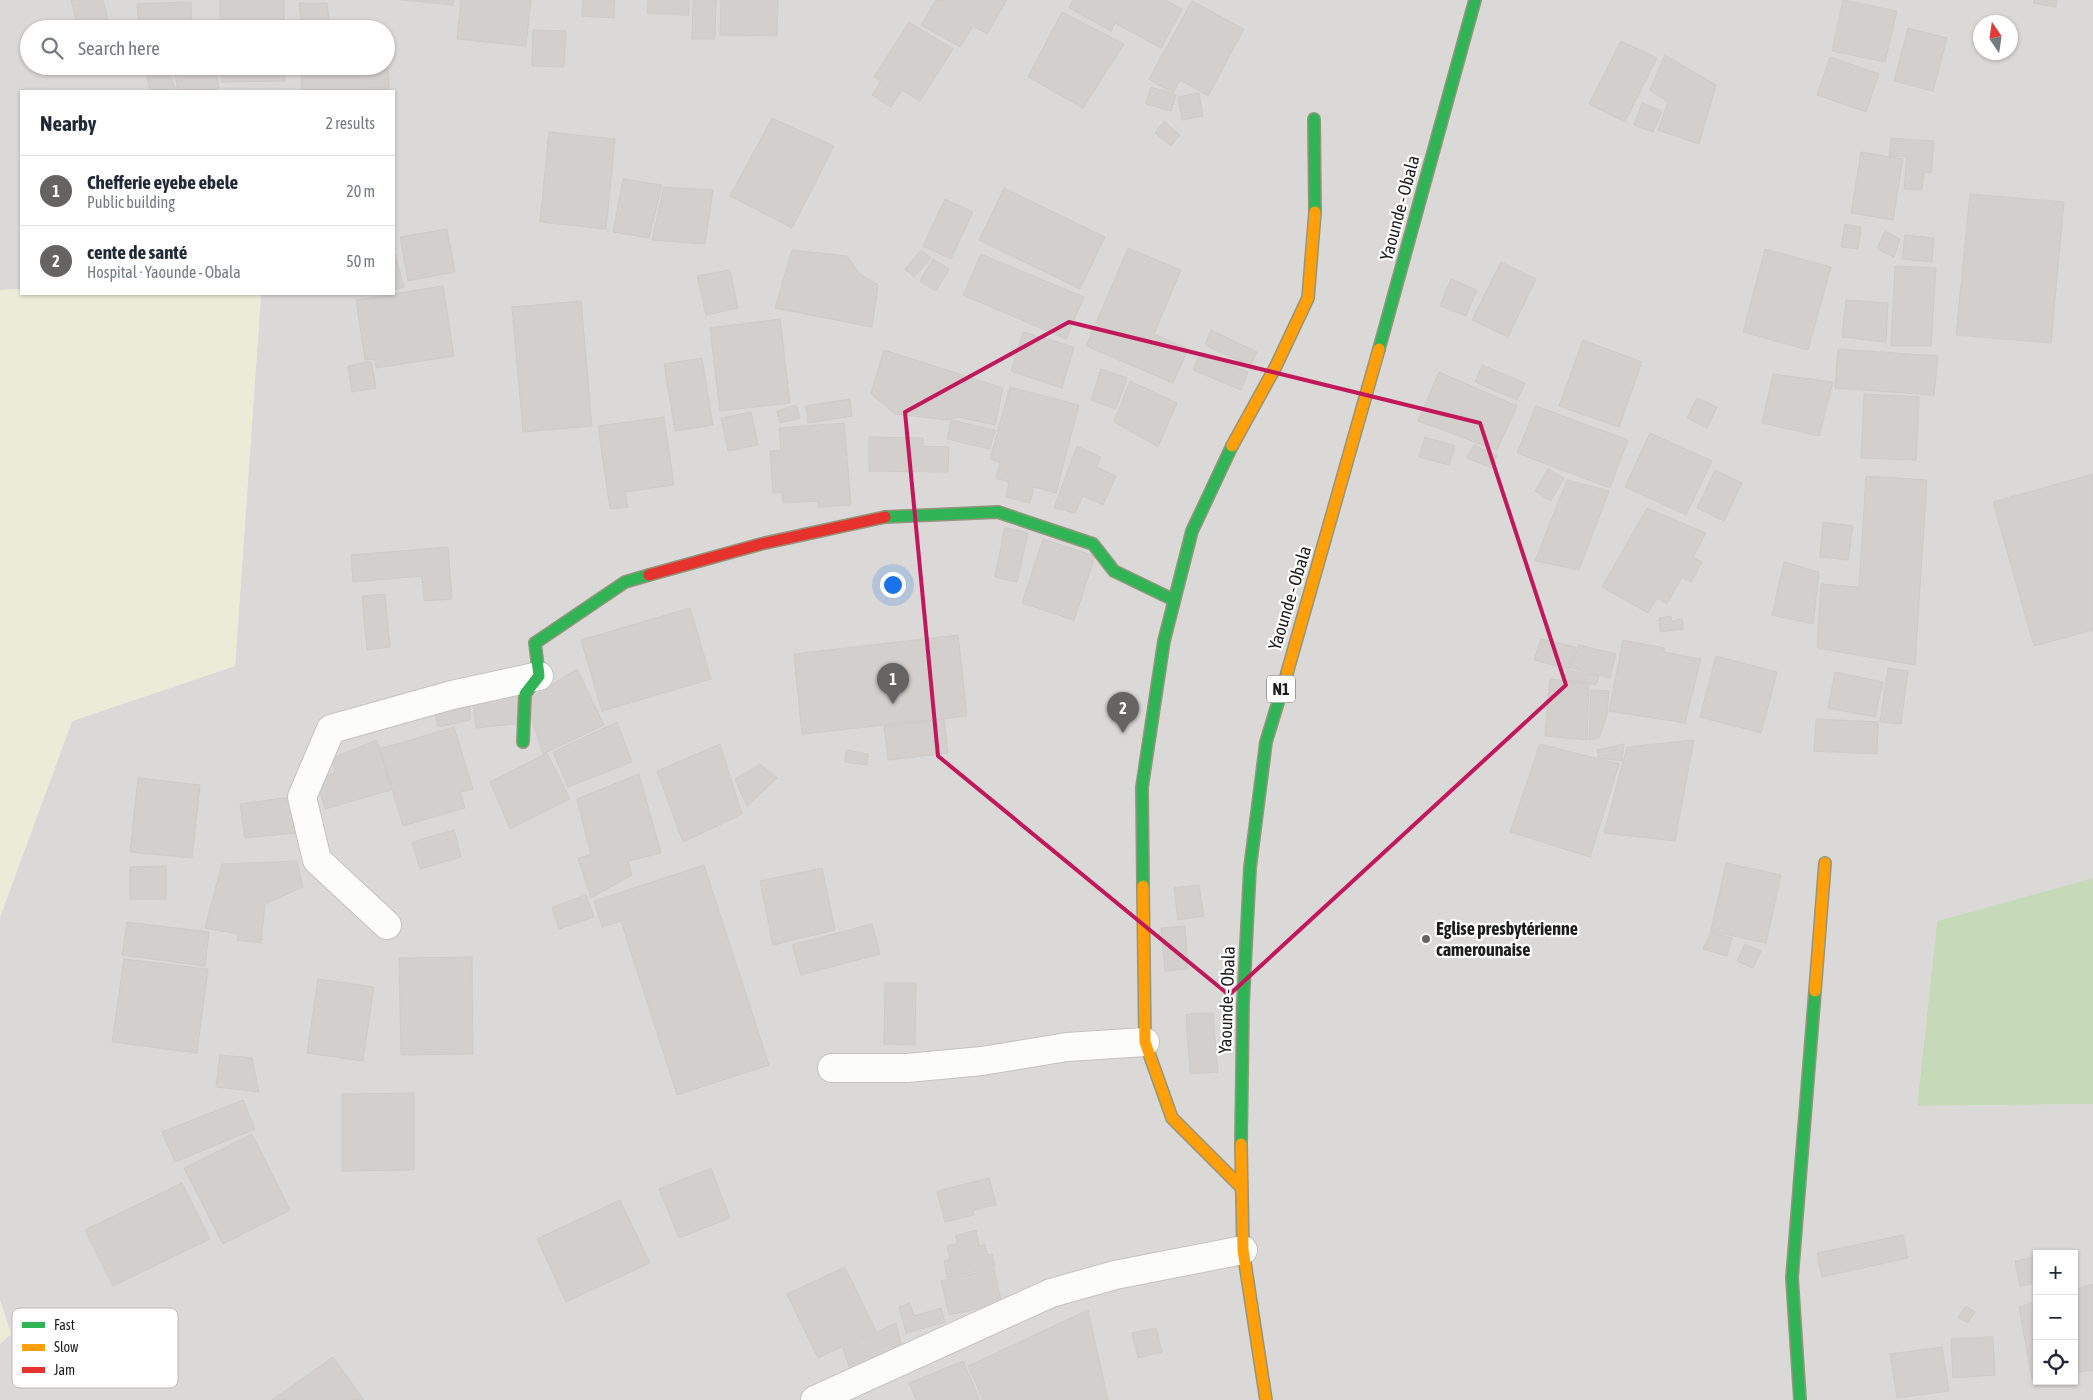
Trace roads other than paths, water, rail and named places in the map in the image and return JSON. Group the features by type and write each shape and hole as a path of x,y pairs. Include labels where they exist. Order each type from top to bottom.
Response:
{"main road":[{"name":"Yaounde - Obala","path":"1266,1400 1243,1250 1241,1187 1243,1004 1250,868 1266,742 1332,519 1475,0"},
{"path":"1241,1187 1172,1118 1145,1042 1142,787 1164,641 1192,531 1229,450 1276,368 1308,298 1315,222 1314,120"},
{"path":"522,742 525,694 539,676 535,643 626,582 761,544 890,516 998,512 1093,544 1114,571 1174,600"},
{"path":"1800,1400 1792,1278 1826,863"}],"street":[{"path":"387,925 317,860 302,797 331,729 452,695 539,676"},
{"path":"832,1068 907,1068 982,1061 1067,1047 1145,1042"},
{"path":"815,1400 1051,1294 1115,1275 1243,1250"}],"place":[{"name":"Chefferie eyebe ebele","path":"893,704"},
{"name":"cente de santé","path":"1123,733"},
{"name":"Eglise presbytérienne camerounaise","path":"1426,939"}]}
